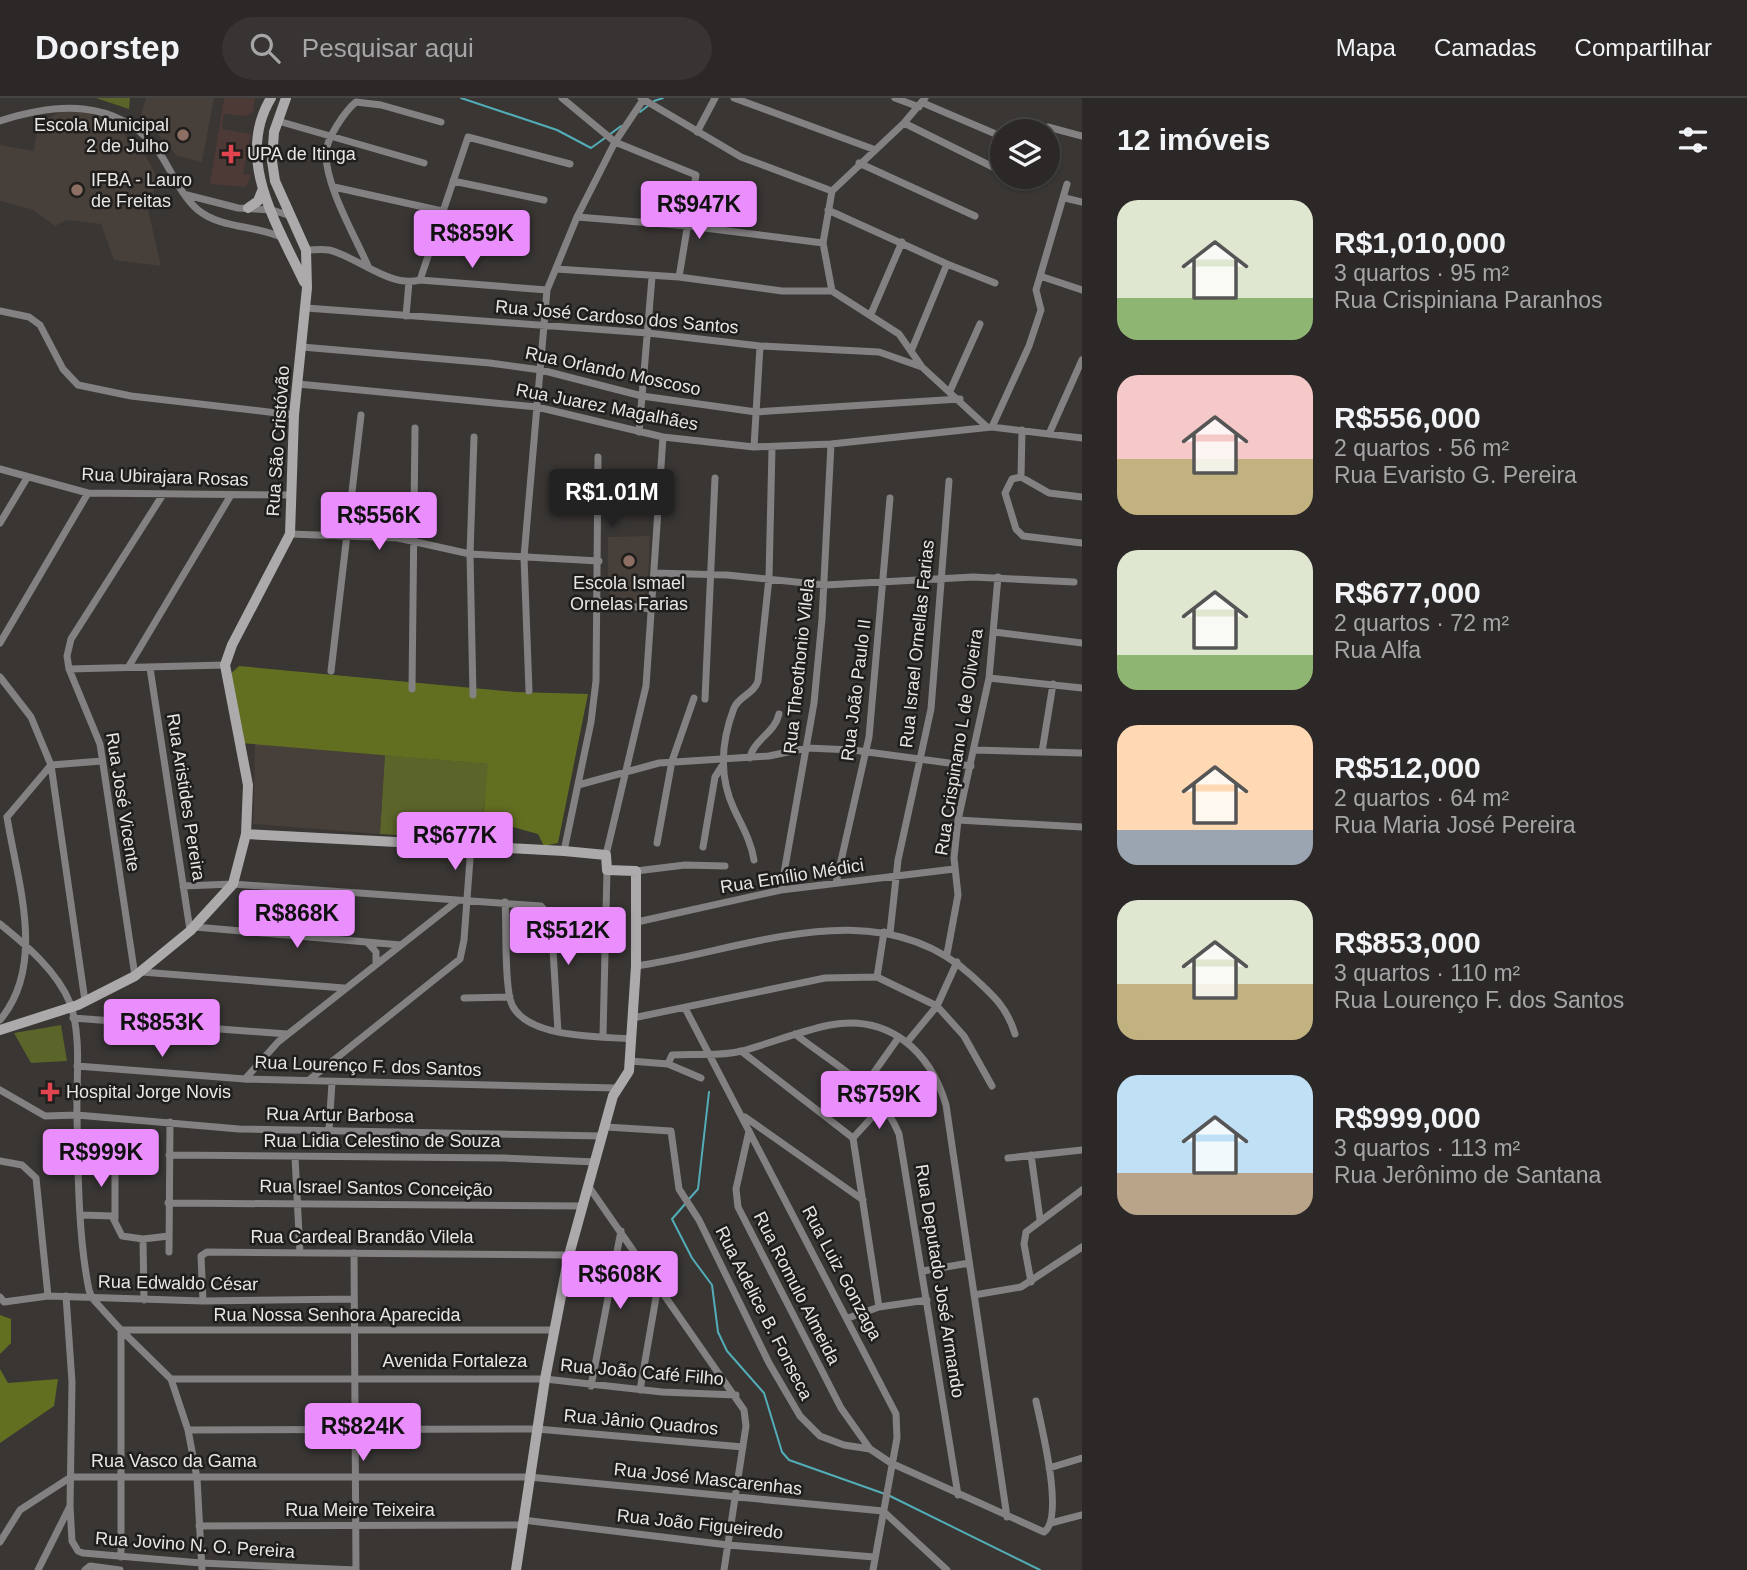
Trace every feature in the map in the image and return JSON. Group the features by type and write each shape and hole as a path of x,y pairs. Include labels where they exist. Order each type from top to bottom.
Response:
{"main road":[{"name":"Rua São Cristóvão","path":"271,98 261,116 257,139 258,176 262,191 307,288"},
{"name":"Rua São Cristóvão","path":"225,665 232,645 290,534 294,415 307,288 306,250 273,170 274,132 286,98"},
{"path":"244,209 258,201 262,191"},
{"path":"292,255 302,257 306,250"},
{"path":"0,1030 72,1012 85,1001 138,974 192,929 233,884 246,834 247,772 225,665"},
{"path":"246,834 564,851 606,855 607,870 636,871 636,966 628,1075 616,1088 569,1255 545,1379"},
{"name":"Avenida Fortaleza","path":"516,1570 545,1379"}],"street":[{"path":"562,98 615,142 696,175 679,277"},
{"path":"697,132 715,98"},
{"path":"734,98 873,149"},
{"path":"895,98 922,102 990,132"},
{"path":"529,691 524,556 547,290 577,217 615,142 642,99 741,157 832,191"},
{"path":"368,266 334,187 326,151 332,137 356,102 381,105 440,122"},
{"path":"832,291 824,243 832,191 873,149 904,123 922,102"},
{"path":"0,121 37,110 53,111 77,106 113,115 129,123 155,147 198,210 284,238"},
{"path":"278,121 424,163"},
{"path":"904,123 990,166"},
{"path":"1060,130 1082,136"},
{"path":"420,280 468,137 570,164"},
{"path":"859,163 975,216"},
{"path":"453,181 544,200"},
{"path":"556,269 679,277 782,291 832,291 899,334 922,367 990,427 1030,346 1041,310 1036,294 1040,276 1067,184"},
{"path":"334,187 442,211"},
{"path":"186,194 244,209 272,210 291,216"},
{"path":"1065,198 1082,202"},
{"path":"237,224 234,216 244,209"},
{"path":"828,210 995,283"},
{"path":"577,217 689,226 824,243"},
{"path":"438,224 518,248"},
{"path":"871,314 902,242"},
{"path":"306,250 326,249 393,279 409,282 420,280 547,290"},
{"path":"912,349 947,264"},
{"path":"639,432 652,276"},
{"path":"1040,276 1082,290"},
{"path":"407,316 409,282"},
{"name":"Rua José Cardoso dos Santos","path":"306,308 648,333 760,346 879,352 922,367"},
{"path":"0,311 29,317 43,329 63,369 78,385 131,396 294,415"},
{"path":"950,391 980,324"},
{"path":"754,447 760,346"},
{"name":"Rua Orlando Moscoso","path":"302,347 469,360 541,370 642,396 756,412 960,399"},
{"path":"1049,434 1082,360"},
{"name":"Rua Juarez Magalhães","path":"299,384 537,407 663,437 754,447 831,444 990,427 1082,438"},
{"path":"331,671 361,415"},
{"path":"412,689 416,544 415,428"},
{"path":"1021,477 1022,430"},
{"path":"473,695 470,554 474,437"},
{"path":"606,855 646,686 663,437"},
{"name":"Rua Theothonio Vilela","path":"781,890 807,748 825,585 831,444"},
{"path":"703,847 715,778 722,763 735,706 753,691 758,681 769,578 772,448"},
{"path":"564,851 595,691 599,561 598,457"},
{"name":"Rua Ubirajara Rosas","path":"0,469 88,494 291,495"},
{"path":"1082,497 1049,493 1021,477 1012,479 1005,493 1019,532 1027,538 1082,543"},
{"path":"0,523 27,478"},
{"path":"705,699 713,575 715,478"},
{"name":"Rua Israel Ornellas Farias","path":"877,977 922,758 934,677 949,481"},
{"path":"0,643 88,494"},
{"path":"598,494 657,500"},
{"path":"129,666 231,495"},
{"path":"162,496 71,639 67,656 69,669 225,665"},
{"name":"Rua João Paulo II","path":"836,883 866,752 885,580 890,498"},
{"path":"290,534 398,538 470,554 599,561"},
{"path":"654,573 769,578 825,585 885,580 998,577 1074,582"},
{"name":"Rua Crispinano L de Oliveira","path":"947,954 958,895 954,869 958,820 989,678 998,577"},
{"path":"598,601 650,609"},
{"path":"994,632 1082,643"},
{"name":"Rua Aristides Pereira","path":"150,668 192,929"},
{"name":"Rua José Vicente","path":"69,669 98,736 138,974"},
{"path":"0,677 31,717 51,765 85,1001"},
{"path":"989,678 1082,688"},
{"path":"1042,752 1052,684"},
{"path":"657,842 672,761 694,698"},
{"path":"750,758 751,751 777,724 779,714"},
{"path":"578,785 627,770 672,761 722,763 807,748 866,752 971,765"},
{"path":"975,750 1082,753"},
{"path":"0,1020 19,986 27,946 3,817 51,765 102,761"},
{"path":"722,763 728,794 751,845 754,860"},
{"path":"958,820 1082,827"},
{"path":"309,1080 456,964 462,954 471,845"},
{"path":"636,871 685,865 725,866"},
{"name":"Rua Emílio Médici","path":"637,922 781,890 954,869"},
{"path":"603,1036 607,870"},
{"path":"183,886 233,884 541,906 551,918 558,1032"},
{"path":"245,1079 260,1058 287,1034 457,900"},
{"path":"505,902 510,997 521,1017 558,1032 631,1039"},
{"path":"0,924 27,946 60,986 72,1012 87,1283 92,1298 171,1379 188,1430 197,1478 201,1567"},
{"path":"636,966 821,931 859,928 887,932 947,954 1005,1008 1015,1034"},
{"path":"192,929 401,945"},
{"path":"368,943 376,952 376,964"},
{"path":"908,1041 937,1006 957,962"},
{"path":"138,974 345,989"},
{"path":"633,1018 825,978 877,977 937,1006 964,1036 992,1086"},
{"path":"464,998 510,997"},
{"name":"Rua Luiz Gonzaga","path":"685,1008 744,1116 896,1414 898,1431 873,1570"},
{"path":"72,1012 287,1034"},
{"path":"667,1064 673,1055 712,1056 741,1051 795,1034 853,1023 869,1025 908,1041 938,1080 946,1105 1007,1517"},
{"name":"Rua Deputado José Armando","path":"795,1034 865,1085 883,1105 899,1133 958,1495"},
{"path":"865,1085 898,1037"},
{"path":"741,1051 853,1138 879,1307"},
{"path":"630,1061 667,1064 701,1078"},
{"name":"Rua Lourenço F. dos Santos","path":"77,1066 245,1079 616,1088"},
{"path":"329,1130 332,1082"},
{"name":"Rua Artur Barbosa","path":"0,1090 46,1116 77,1115 239,1129 671,1130"},
{"path":"853,1138 883,1105"},
{"path":"744,1116 863,1200"},
{"path":"169,1252 170,1122"},
{"name":"Rua Adelice B. Fonseca","path":"671,1130 677,1176 687,1203 769,1363 800,1416 814,1432 828,1440 870,1449 891,1463 958,1495 1044,1532 1051,1524"},
{"name":"Rua Romulo Almeida","path":"750,1131 736,1189 738,1207 841,1408 870,1449"},
{"path":"1008,1158 1082,1150"},
{"name":"Rua Lidia Celestino de Souza","path":"169,1155 504,1158 596,1162"},
{"path":"1031,1155 1040,1219"},
{"path":"295,1157 300,1253"},
{"path":"115,1160 115,1219 121,1236 143,1239 169,1236"},
{"path":"0,1161 22,1165 36,1178 48,1296"},
{"path":"589,1186 736,1395 746,1416 724,1570"},
{"path":"1031,1282 1025,1236 1029,1228 1082,1190"},
{"name":"Rua Israel Santos Conceição","path":"168,1203 583,1206"},
{"path":"82,1215 106,1214 115,1219"},
{"path":"591,1386 621,1231"},
{"path":"143,1239 144,1300"},
{"path":"974,1295 1015,1289 1031,1282 1082,1247"},
{"name":"Rua Cardeal Brandão Vilela","path":"203,1301 201,1256 204,1253 569,1255"},
{"path":"354,1253 356,1570"},
{"path":"923,1270 969,1263"},
{"path":"640,1390 657,1286"},
{"name":"Rua Edwaldo César","path":"1,1299 48,1296 203,1301 354,1299"},
{"path":"38,1570 70,1506 72,1382 66,1296"},
{"path":"848,1318 879,1307 927,1300"},
{"path":"121,1330 121,1557"},
{"name":"Rua Nossa Senhora Aparecida","path":"121,1330 554,1330"},
{"name":"Avenida Fortaleza","path":"171,1379 545,1379"},
{"name":"Rua João Café Filho","path":"545,1379 591,1386 736,1395"},
{"path":"1036,1401 1049,1468 1051,1524 1082,1516"},
{"name":"Rua Jânio Quadros","path":"188,1430 537,1429 743,1447"},
{"path":"1049,1468 1082,1458"},
{"path":"0,1542 20,1510 71,1477"},
{"name":"Rua Vasco da Gama","path":"71,1477 529,1477"},
{"name":"Rua José Mascarenhas","path":"529,1477 883,1511"},
{"name":"Rua Jovino N. O. Pereira","path":"70,1506 72,1541 78,1551 201,1567 356,1570"},
{"path":"883,1511 947,1570"},
{"name":"Rua Meire Teixeira","path":"199,1526 356,1527 522,1522"},
{"name":"Rua João Figueiredo","path":"522,1522 728,1545 874,1557"},
{"path":"85,1570 90,1566 120,1570"}],"shaded area":[{"name":"Escola Municipal 2 de Julho","path":"146,98 214,98 202,162 177,156 141,115"},
{"name":"UPA de Itinga","path":"224,98 255,98 253,112 247,116 224,114 222,129 251,134 243,174 251,175 246,187 210,184"},
{"name":"IFBA - Lauro de Freitas","path":"66,110 83,110 124,125 128,145 144,153 159,180 147,205 161,266 114,260 101,224 67,220 55,226 31,209 0,201 0,145 34,151 38,122"},
{"name":"Escola Ismael Ornelas Farias","path":"650,536 648,586 642,602 611,596 608,590 608,537"},
{"path":"255,744 385,755 380,834 253,824"}],"green space":[{"path":"96,98 130,98 129,109"},
{"path":"239,666 516,692 588,694 558,843 544,846 538,834 483,819 488,764 240,743 226,678"},
{"path":"385,755 489,764 480,840 380,834"},
{"path":"61,1025 67,1061 31,1063 14,1033"},
{"path":"0,1315 11,1319 11,1343 0,1354"},
{"path":"0,1369 8,1383 58,1379 54,1406 0,1443"}],"waterway":[{"path":"461,98 557,130 591,148 605,138"},
{"path":"654,101 663,98"},
{"path":"640,112 649,105"},
{"path":"609,135 621,126"},
{"path":"689,1199 698,1189 709,1092"},
{"path":"686,1203 672,1219 692,1258 712,1285 718,1332 727,1351 764,1393 782,1452 789,1460 885,1494"},
{"path":"890,1496 1040,1570"}],"place":[{"name":"Escola Municipal 2 de Julho","path":"183,135"},
{"name":"UPA de Itinga","path":"231,154"},
{"name":"IFBA - Lauro de Freitas","path":"77,190"},
{"name":"Escola Ismael Ornelas Farias","path":"629,561"},
{"name":"Hospital Jorge Novis","path":"50,1092"}]}
